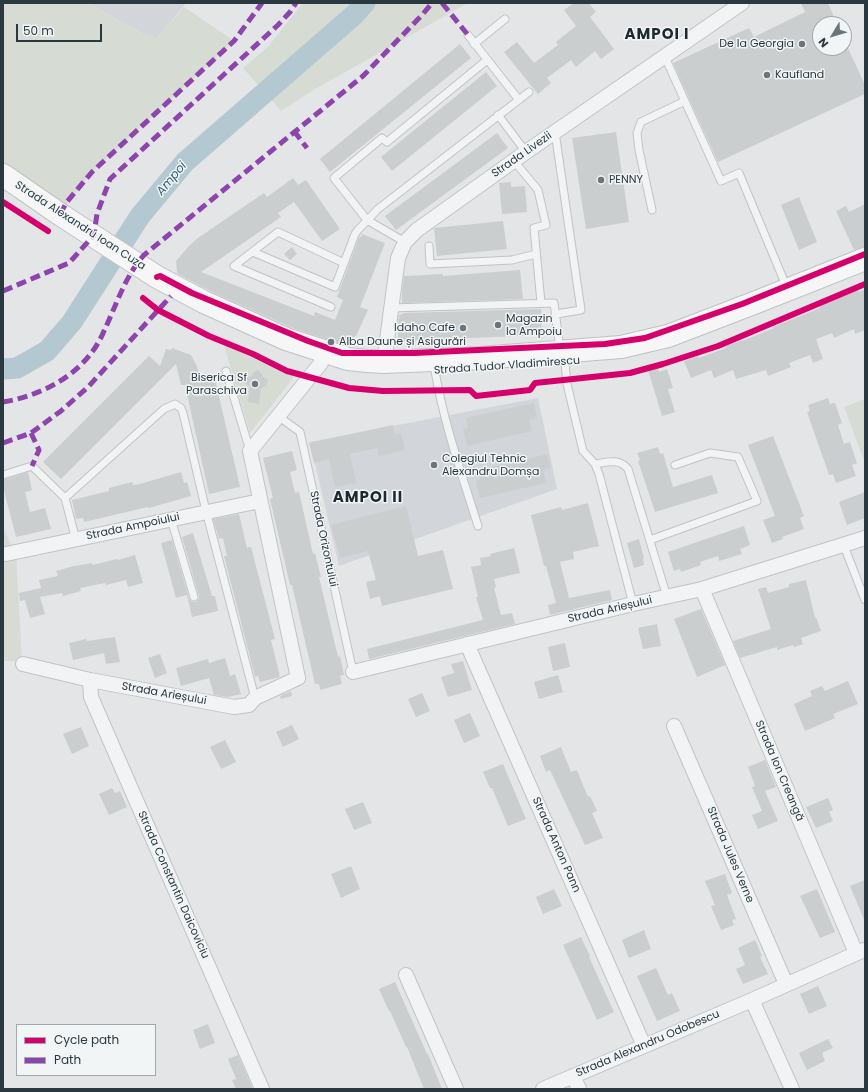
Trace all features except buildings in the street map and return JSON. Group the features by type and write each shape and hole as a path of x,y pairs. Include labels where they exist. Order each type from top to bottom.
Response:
{"main road":[{"name":"Strada Alexandru Ioan Cuza","path":"3,175 59,219"},
{"name":"Strada Alexandru Ioan Cuza","path":"3,189 59,219 154,281"},
{"name":"Strada Tudor Vladimirescu","path":"154,281 201,311 284,349 321,363 348,370 368,372 435,371 563,358 652,340 689,328 865,259"},
{"name":"Strada Tudor Vladimirescu","path":"154,281 286,339 348,359 384,362 624,357 672,347 758,315 865,272"}],"street":[{"name":"Strada Livezii","path":"384,362 398,258 405,242 417,230 526,152 742,3"},
{"path":"260,501 250,451 321,363"},
{"name":"Strada Arieșului","path":"23,664 90,680 234,706 249,705 255,698 298,678 260,501"},
{"name":"Strada Ampoiului","path":"6,554 206,511 260,501"},
{"name":"Strada Arieșului","path":"352,672 633,604 702,589 844,546 865,538"},
{"name":"Strada Ion Creangă","path":"702,589 861,952"},
{"name":"Strada Anton Pann","path":"467,644 644,1046"},
{"name":"Strada Constantin Daicoviciu","path":"90,680 91,697 262,1089"},
{"name":"Strada Jules Verne","path":"674,726 786,984"},
{"name":"Strada Alexandru Odobescu","path":"543,1089 861,952"},
{"path":"406,975 456,1089"},
{"path":"752,1000 792,1089"},
{"path":"573,1076 579,1089"}],"lane":[{"path":"474,44 505,19"},
{"path":"468,35 519,100"},
{"path":"665,57 721,181 739,173 788,290"},
{"path":"405,242 367,220 334,178 382,138 387,142 487,60"},
{"path":"252,252 335,287 355,234 367,220 378,209 529,92"},
{"path":"652,210 636,133 641,122 685,101"},
{"path":"498,115 526,152"},
{"path":"555,132 581,310 556,314"},
{"path":"514,161 538,190 546,225 534,228 541,303"},
{"path":"331,307 234,266 278,232 344,264"},
{"path":"429,246 430,264 512,260 536,254"},
{"path":"391,308 554,302 567,384 583,451 595,464 601,480 633,604"},
{"path":"226,371 250,451"},
{"path":"435,371 445,416 478,526"},
{"path":"65,498 164,409 175,404 181,408 206,511 255,698"},
{"name":"Strada Orizontului","path":"278,416 300,432 352,672"},
{"path":"650,540 757,501 738,457 710,452 675,465"},
{"path":"595,464 613,461 623,464 628,469 667,597"},
{"path":"3,475 32,466 65,498 76,540"},
{"path":"171,519 194,597"},
{"path":"844,546 865,600"}],"shaded area":[{"path":"3,3 89,3 141,34 141,32 157,38 184,7 234,41 92,172 63,209 3,165"},
{"path":"89,3 186,3 157,38 149,38"},
{"path":"303,3 468,3 315,89 281,111 243,68 267,48"},
{"path":"224,345 294,377 250,433"},
{"name":"Colegiul Tehnic Alexandru Domșa","path":"538,398 557,489 339,566 310,442"},
{"path":"865,399 865,463 844,407"},
{"path":"3,528 16,555 22,661 3,661"}],"waterway":[{"name":"Ampoi","path":"3,369 17,368 47,351 72,322 140,216 185,162 354,15 365,3"}],"marked path":[{"path":"58,212 63,209 66,203 92,172 234,41 262,3"},
{"path":"3,291 69,263 94,235 97,214 110,179 278,25 296,3"},
{"path":"3,402 34,394 49,387 76,370 97,346 131,272 144,255 363,76 432,3"},
{"path":"442,3 468,35"},
{"path":"294,131 307,148"},
{"path":"3,443 31,433 61,411 88,387 171,296"},
{"path":"31,433 39,450 32,466"}],"cycle path":[{"path":"3,202 48,231"},
{"path":"157,277 160,276 192,293 308,341 342,353 414,353 605,344 645,338 742,304 865,254"},
{"path":"143,298 158,310 209,336 253,354 287,371 349,388 383,391 470,390 476,396 530,390 535,383 630,373 663,364 718,346 865,284"}],"place":[{"name":"De la Georgia","path":"802,44"},
{"name":"Kaufland","path":"767,75"},
{"name":"PENNY","path":"601,180"},
{"name":"Magazin la Ampoiu","path":"498,325"},
{"name":"Idaho Cafe","path":"463,328"},
{"name":"Alba Daune și Asigurări","path":"331,342"},
{"name":"Biserica Sf Paraschiva","path":"255,384"},
{"name":"Colegiul Tehnic Alexandru Domșa","path":"434,465"}],"district":[{"name":"AMPOI I","path":"657,35"},
{"name":"AMPOI II","path":"368,498"}]}
